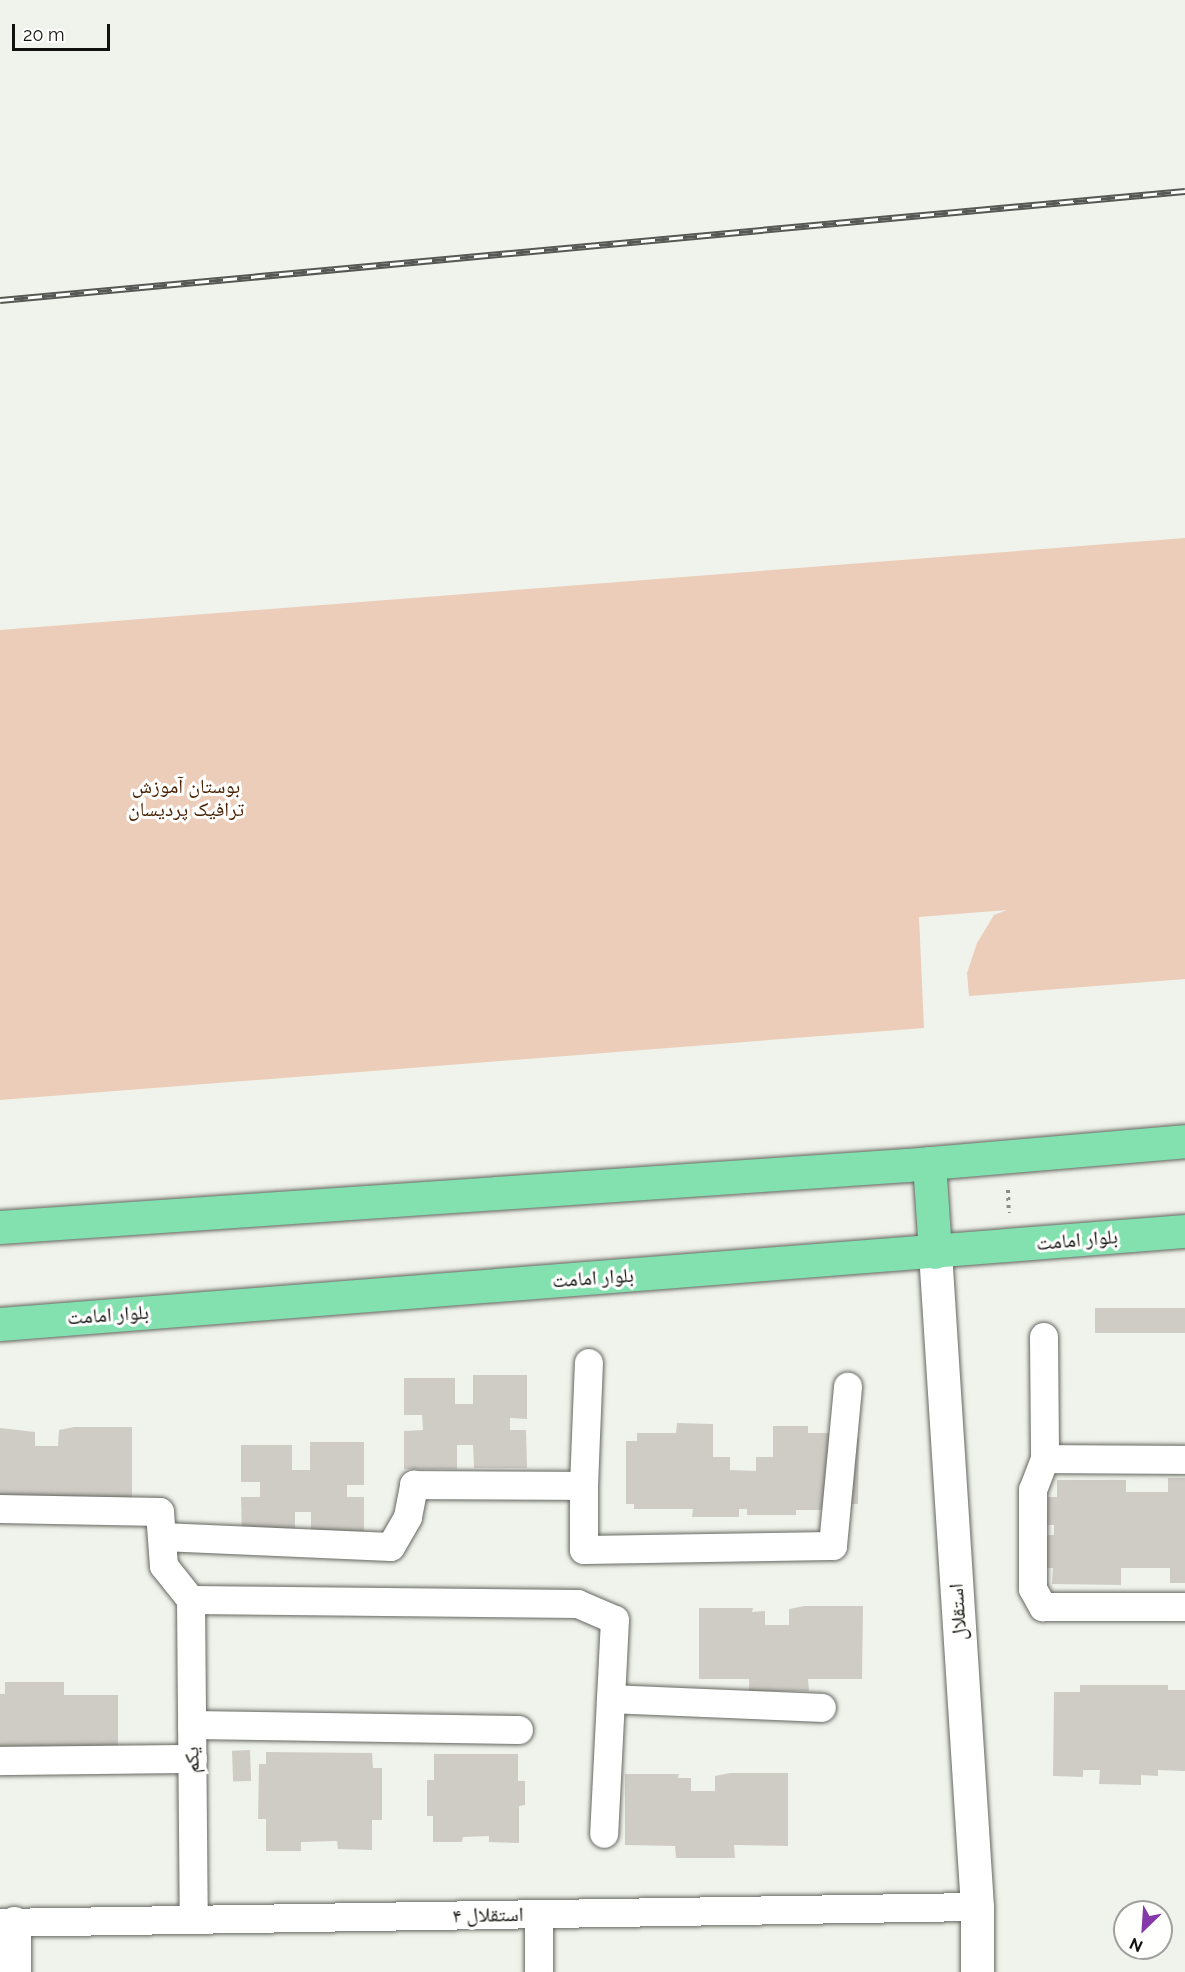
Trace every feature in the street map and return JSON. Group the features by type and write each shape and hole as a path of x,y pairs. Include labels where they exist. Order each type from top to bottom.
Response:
{"main road":[{"path":"0,1227 928,1163 1185,1141"},
{"path":"928,1163 935,1252"},
{"name":"بلوار امامت","path":"0,1324 1185,1231"},
{"name":"استقلال","path":"935,1252 977,1907 977,1972"},
{"path":"7,1923 14,1972"}],"street":[{"path":"1044,1337 1045,1460 1033,1490 1033,1589 1042,1607 1185,1607"},
{"path":"589,1363 584,1550 833,1546 848,1387"},
{"path":"1045,1460 1185,1460"},
{"path":"162,1538 391,1547 408,1517 414,1485 584,1486"},
{"path":"0,1509 160,1512 164,1566 191,1599 578,1604 615,1620 604,1834"},
{"name":"یکم","path":"191,1599 194,1920"},
{"path":"611,1699 822,1708"},
{"path":"192,1725 519,1730"},
{"path":"0,1761 192,1759"},
{"name":"استقلال ۴","path":"7,1923 977,1907"},
{"path":"539,1914 539,1972"}],"path":[{"path":"1007,1156 1010,1246"}],"green space":[{"name":"بوستان آموزش ترافیک پردیسان","path":"1185,538 1185,979 969,996 967,973 977,943 994,915 1007,910 919,917 924,1028 0,1100 0,630"}],"building":[{"path":"1095,1308 1185,1308 1185,1333 1095,1333"},
{"path":"473,1375 527,1375 527,1419 510,1418 510,1430 526,1430 527,1468 474,1468 473,1445 457,1445 457,1469 404,1469 404,1431 423,1430 422,1415 404,1415 404,1378 455,1378 455,1404 473,1404"},
{"path":"677,1423 713,1424 713,1457 730,1457 730,1470 756,1471 756,1457 773,1457 773,1426 808,1426 808,1433 850,1433 850,1437 859,1437 858,1504 852,1504 852,1510 796,1510 796,1515 747,1515 747,1509 739,1509 739,1517 692,1517 693,1509 634,1509 634,1504 626,1504 626,1441 637,1441 637,1433 676,1433"},
{"path":"74,1427 132,1427 132,1500 0,1500 0,1428 35,1432 35,1446 58,1446 59,1430"},
{"path":"310,1442 364,1442 364,1485 347,1485 347,1497 364,1497 364,1535 311,1535 311,1512 295,1512 295,1536 242,1536 241,1497 260,1497 260,1482 241,1482 241,1445 292,1445 292,1470 310,1470"},
{"path":"1168,1478 1185,1478 1185,1583 1170,1583 1170,1568 1121,1568 1121,1585 1052,1584 1053,1568 1045,1568 1045,1535 1054,1535 1054,1525 1047,1525 1048,1497 1057,1497 1057,1480 1126,1480 1126,1492 1168,1492"},
{"path":"804,1606 863,1606 862,1679 808,1679 809,1691 749,1691 749,1679 699,1679 699,1608 753,1608 752,1612 765,1611 765,1625 789,1625 789,1609"},
{"path":"5,1682 64,1682 64,1695 118,1695 118,1768 0,1765 0,1694 5,1694"},
{"path":"1080,1685 1168,1685 1168,1690 1185,1690 1185,1771 1158,1770 1158,1776 1141,1775 1141,1785 1099,1784 1100,1770 1083,1770 1083,1777 1053,1776 1054,1692 1080,1692"},
{"path":"250,1750 251,1781 233,1782 232,1751"},
{"path":"266,1752 372,1753 373,1768 382,1768 382,1820 372,1820 372,1850 338,1849 337,1841 301,1842 301,1851 266,1851 266,1819 258,1819 259,1764 266,1764"},
{"path":"434,1754 518,1754 518,1781 525,1781 525,1805 519,1806 519,1843 489,1842 489,1836 463,1837 462,1842 433,1842 433,1816 427,1816 427,1780 434,1780"},
{"path":"730,1773 788,1773 788,1846 734,1845 735,1858 676,1858 675,1846 625,1845 625,1774 679,1774 678,1778 691,1778 691,1791 715,1791 715,1776"}],"railway":[{"path":"0,300 1185,191"}]}
